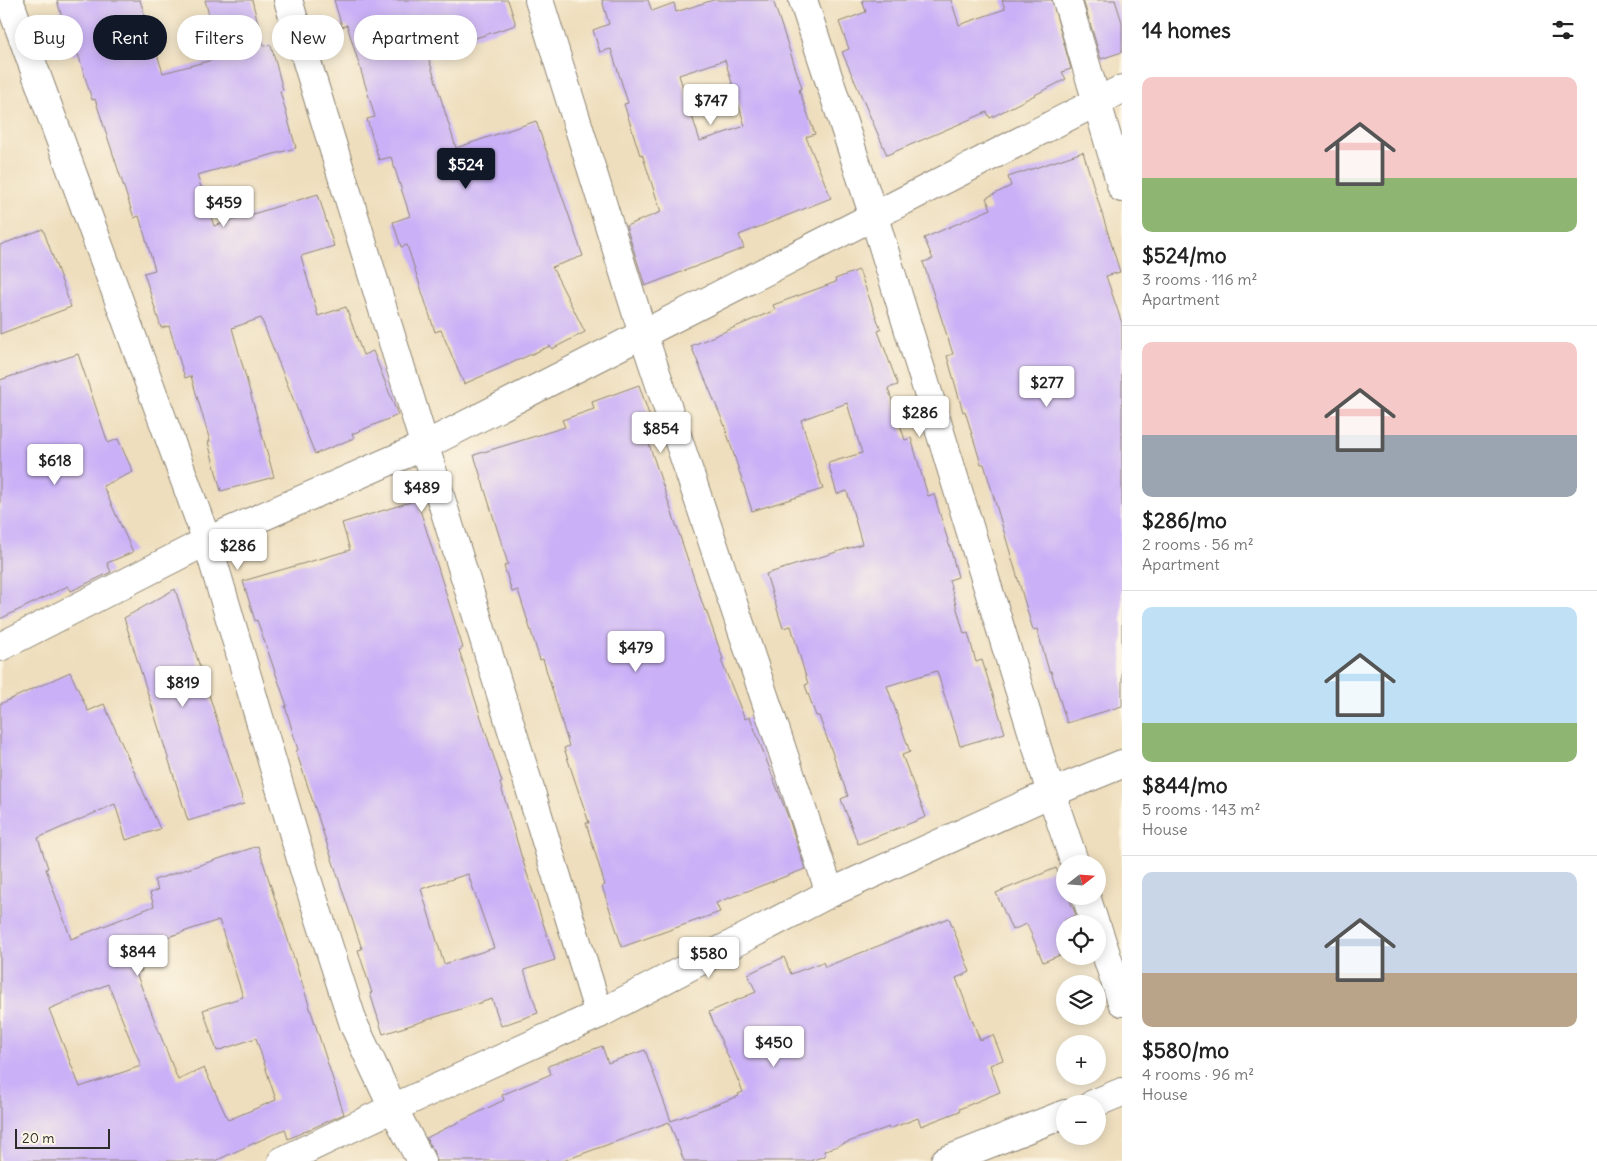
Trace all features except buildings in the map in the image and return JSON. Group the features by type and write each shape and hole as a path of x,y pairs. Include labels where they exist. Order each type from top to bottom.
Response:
{"street":[{"path":"9,0 207,541 306,876 354,1025 393,1108 421,1161"},
{"path":"288,0 599,1014"},
{"path":"539,0 643,334 830,893"},
{"path":"803,0 874,217 1072,855"},
{"path":"1067,0 1122,188"},
{"path":"0,647 207,541 424,446 1122,90"},
{"path":"282,1161 599,1014 830,893 1051,792 1122,764"},
{"path":"1106,954 1122,1002"},
{"path":"1106,1098 1122,1092"},
{"path":"945,1161 1056,1118"}]}
